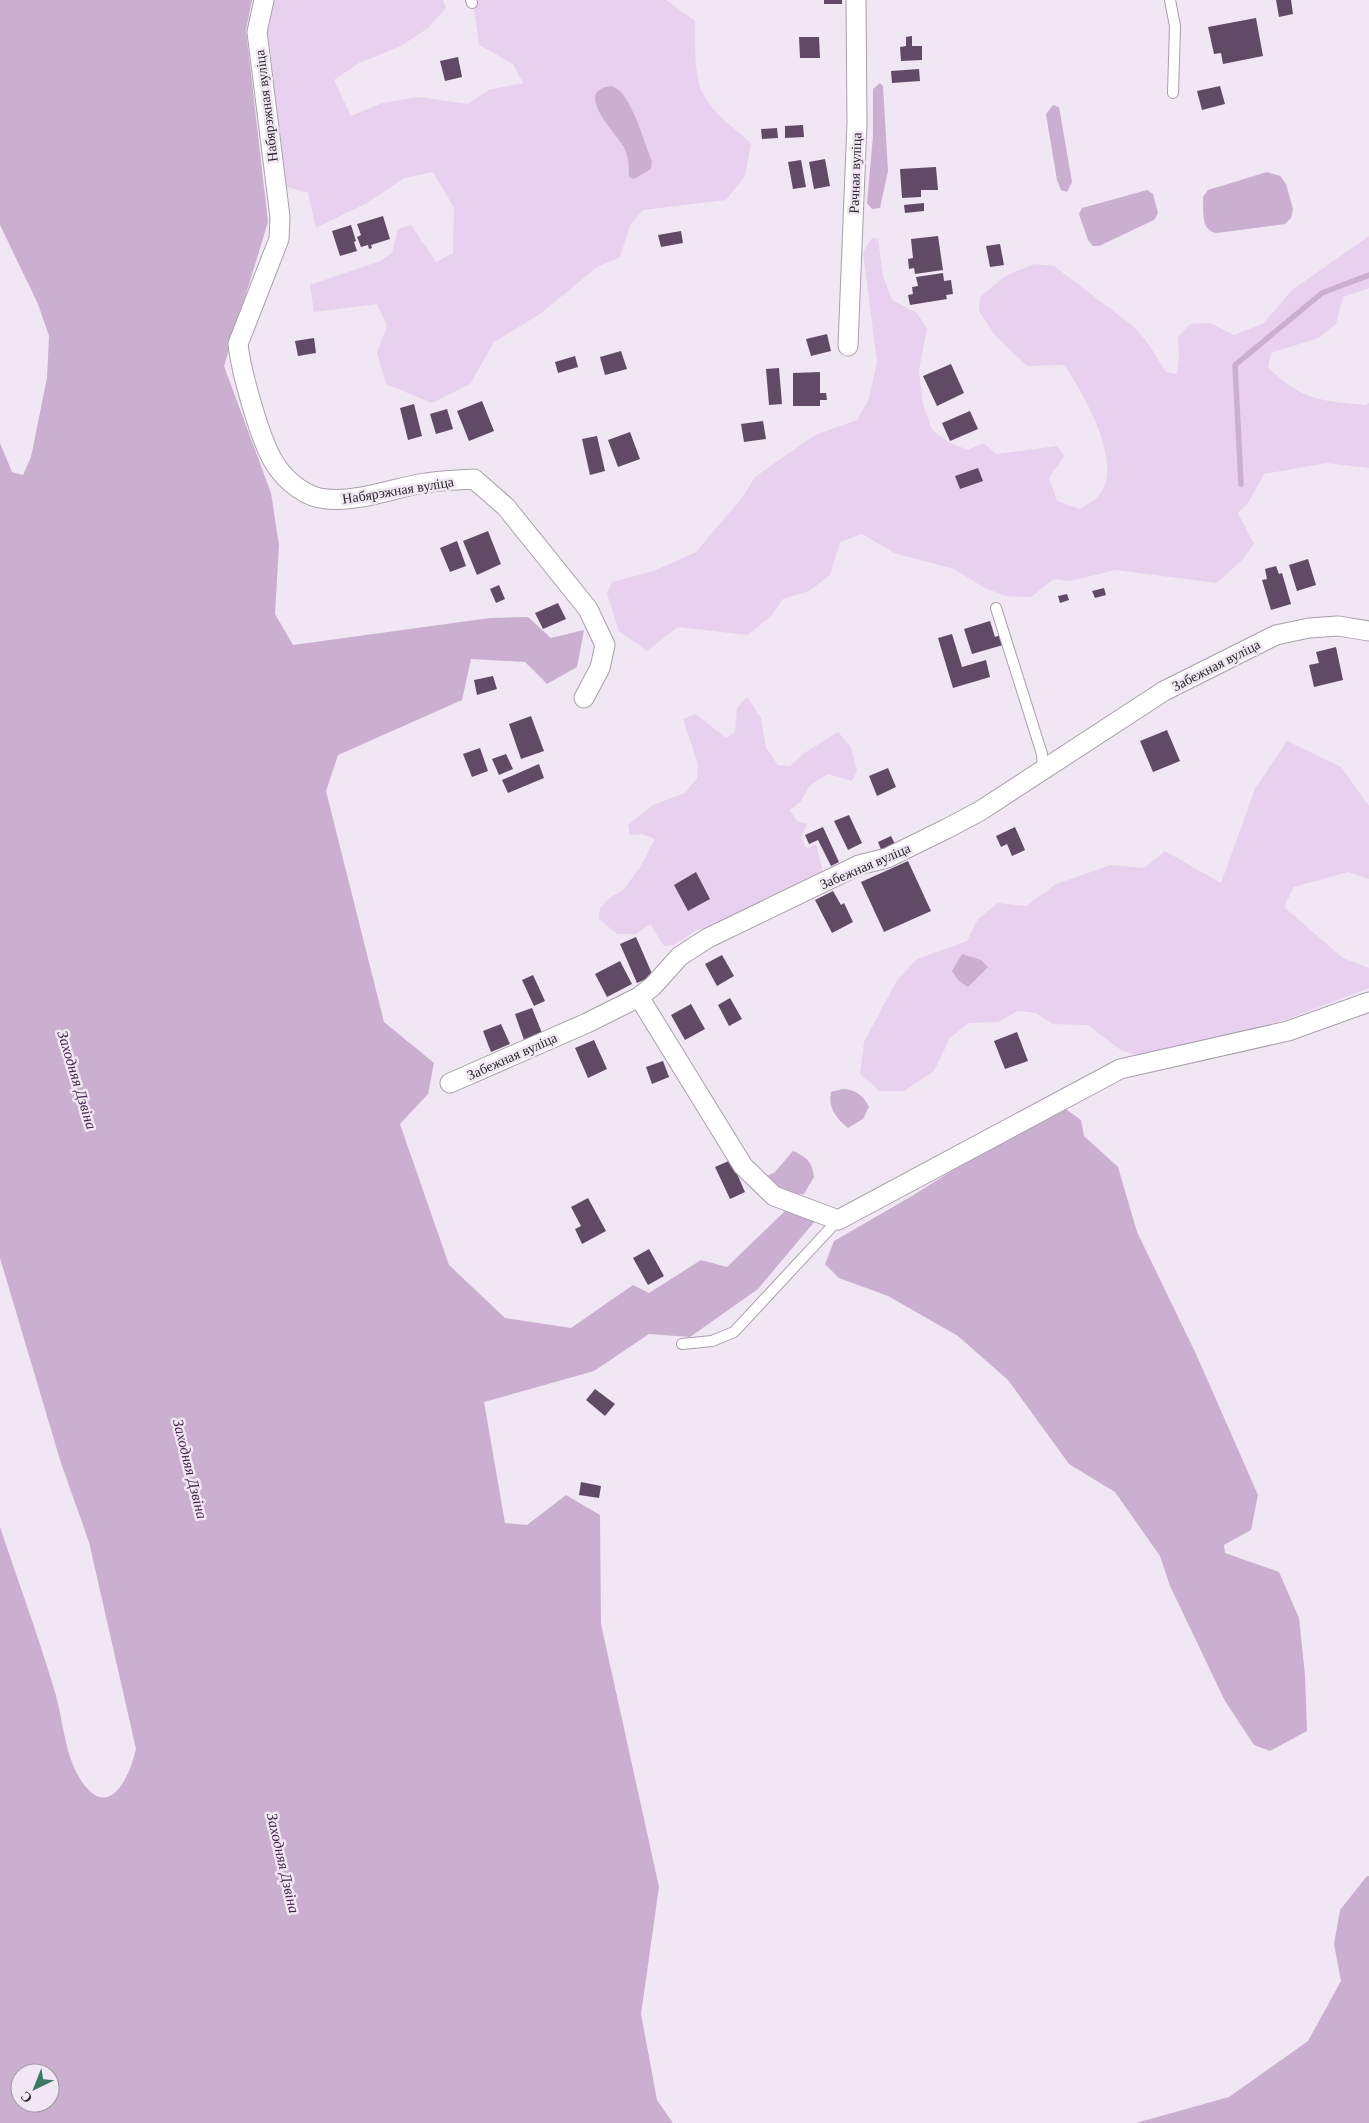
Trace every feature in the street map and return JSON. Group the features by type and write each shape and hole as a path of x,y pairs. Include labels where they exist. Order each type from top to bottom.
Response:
{"street":[{"name":"Набярэжная вуліца","path":"264,0 257,32 280,217 279,238 238,344 240,361 248,390 261,432 275,464 294,485 309,496 328,500 357,498 426,483 474,479 506,506 588,609 605,646 600,668 584,698"},
{"name":"Рачная вуліца","path":"848,346 857,123 856,0"},
{"name":"Забежная вуліца","path":"450,1083 587,1023 640,997 653,986 680,956 708,938 859,865 887,858 946,830 1043,770 1164,691 1276,635 1309,628 1338,626 1369,631"},
{"path":"640,997 743,1166 774,1196 838,1220 1120,1068 1288,1031 1369,1002"}],"lane":[{"path":"1170,0 1174,26 1173,93"},
{"path":"996,608 1042,754 1043,770"},
{"path":"682,1344 712,1341 734,1332 838,1220"}],"shaded area":[{"path":"0,0 252,0 246,30 268,222 224,366 271,493 279,545 275,614 293,645 490,618 528,617 551,638 584,630 577,667 547,684 525,662 471,659 462,700 338,755 326,791 384,1022 434,1063 428,1094 400,1124 449,1265 505,1318 571,1328 633,1285 649,1293 701,1260 727,1267 787,1209 815,1221 758,1289 690,1337 649,1334 594,1371 484,1402 505,1523 527,1525 566,1495 600,1515 601,1624 659,1887 641,2014 657,2100 673,2123 0,2123 0,1527 48,1669 70,1757 79,1777 89,1791 99,1797 107,1797 122,1784 133,1761 136,1749 89,1542 61,1463 0,1258 0,443 12,472 23,475 31,457 47,378 49,336 38,304 0,225"},
{"path":"272,0 443,0 446,8 428,28 401,46 359,63 334,80 351,116 382,103 419,97 468,104 488,90 523,83 513,64 479,45 473,0 666,0 695,21 696,67 703,94 719,114 751,143 745,176 726,200 643,210 630,225 620,257 597,267 540,314 494,342 470,384 432,403 386,384 377,353 387,326 377,304 314,312 310,285 380,261 392,253 398,229 411,225 436,262 453,253 454,208 433,172 404,178 367,203 316,228 308,193 284,186 264,34"},
{"path":"880,83 883,86 888,171 880,208 872,209 867,203 873,136 873,89"},
{"path":"612,86 619,90 631,108 652,161 651,169 634,179 629,177 628,159 624,147 606,122 596,103 596,95 601,89"},
{"path":"1053,105 1059,107 1072,182 1067,192 1061,190 1057,180 1046,114"},
{"path":"1267,172 1280,176 1286,184 1293,209 1291,218 1285,224 1217,233 1208,228 1204,219 1203,197 1208,190"},
{"path":"1147,190 1153,194 1158,213 1154,220 1099,246 1093,246 1088,240 1079,214 1082,208"},
{"path":"1369,236 1369,288 1343,297 1336,324 1318,338 1271,353 1268,367 1290,386 1312,397 1350,404 1365,405 1369,403 1369,468 1326,463 1264,474 1248,503 1238,513 1254,544 1242,560 1217,583 1115,570 1070,581 1054,579 1031,597 1005,596 983,587 954,569 894,553 862,534 840,542 830,575 809,591 783,599 771,616 748,635 678,627 647,651 619,631 607,594 612,582 654,571 696,552 744,495 755,477 815,435 857,420 869,399 877,362 863,252 872,238 878,239 883,276 892,300 917,313 927,329 919,370 923,404 932,430 950,443 968,450 983,443 997,454 1057,446 1064,456 1049,478 1057,501 1080,509 1099,495 1106,482 1107,466 1104,448 1090,410 1064,365 1027,366 994,334 979,311 980,297 1005,276 1034,264 1054,266 1133,326 1147,342 1166,372 1177,374 1179,358 1178,337 1190,324 1210,323 1234,335 1264,323 1292,290"},
{"path":"747,697 761,718 766,748 778,765 790,766 806,752 838,732 851,747 857,771 852,781 828,774 809,786 801,801 790,810 797,821 807,824 801,838 807,849 816,844 823,872 736,918 697,930 674,945 664,946 650,924 636,934 617,934 599,919 600,908 609,898 623,890 639,869 655,839 641,834 630,835 628,825 653,805 685,793 697,778 698,764 683,719 696,714 726,738 735,732 737,708"},
{"path":"1287,741 1341,767 1369,806 1369,879 1348,872 1294,887 1284,907 1343,958 1369,968 1369,988 1288,1019 1145,1057 1122,1051 1088,1025 1052,1024 1036,1013 1018,1011 998,1022 969,1023 950,1038 934,1071 904,1091 880,1091 860,1074 864,1042 896,982 917,959 967,941 978,919 998,903 1026,906 1056,884 1111,865 1144,868 1165,851 1221,883 1255,789"},
{"path":"962,954 981,960 988,967 968,987 958,980 952,971"},
{"path":"843,1089 859,1094 869,1107 863,1119 848,1128 834,1112 830,1098 831,1092"},
{"path":"1063,1107 1081,1120 1084,1136 1118,1167 1137,1232 1196,1354 1258,1495 1251,1530 1224,1545 1225,1553 1279,1572 1299,1618 1305,1675 1307,1731 1270,1751 1254,1745 1225,1701 1170,1586 1160,1556 1115,1492 1069,1464 1008,1380 958,1336 888,1296 839,1278 825,1264 834,1241 912,1196 1018,1129"},
{"path":"793,1151 802,1155 808,1161 813,1172 814,1177 804,1194 789,1195 767,1176 775,1172"},
{"path":"1367,1876 1369,1876 1369,2123 1136,2123 1229,2097 1308,2041 1341,1981 1334,1944 1340,1910"}],"building":[{"path":"824,0 842,0 842,4 824,4"},
{"path":"1276,0 1291,0 1293,14 1279,17"},
{"path":"1256,18 1263,56 1223,64 1221,53 1214,54 1208,27"},
{"path":"912,36 912,46 922,46 922,60 901,61 900,47 906,46 906,37"},
{"path":"799,37 819,37 820,58 800,58"},
{"path":"458,57 462,77 445,81 440,61"},
{"path":"919,69 920,81 892,83 891,71"},
{"path":"1220,86 1225,104 1202,110 1197,91"},
{"path":"803,125 804,137 785,138 785,126"},
{"path":"777,128 778,138 762,139 761,129"},
{"path":"825,159 830,186 814,189 809,162"},
{"path":"801,160 806,187 793,189 788,162"},
{"path":"936,167 938,190 921,190 921,197 902,198 900,169"},
{"path":"924,203 924,211 905,213 904,205"},
{"path":"383,216 390,239 371,245 372,248 369,249 368,245 361,247 357,237 361,235 357,224"},
{"path":"351,225 357,251 340,256 332,231"},
{"path":"681,231 683,243 661,247 658,235"},
{"path":"938,236 943,270 915,274 914,268 909,269 908,259 913,258 911,239"},
{"path":"1000,244 1004,265 990,267 986,246"},
{"path":"943,273 944,281 951,280 953,294 946,295 947,299 910,305 908,295 913,294 912,287 918,286 916,277"},
{"path":"827,334 831,351 811,356 806,339"},
{"path":"314,338 316,353 298,356 295,341"},
{"path":"621,351 627,369 605,375 600,357"},
{"path":"575,356 578,367 558,373 555,362"},
{"path":"951,364 964,393 937,406 923,376"},
{"path":"779,368 782,404 769,405 766,369"},
{"path":"820,372 820,393 826,393 827,400 820,400 820,406 793,406 793,373"},
{"path":"482,401 494,431 469,441 457,411"},
{"path":"414,404 422,436 408,440 400,408"},
{"path":"447,409 453,429 436,434 430,414"},
{"path":"970,411 978,429 950,441 942,423"},
{"path":"763,421 766,439 744,442 741,424"},
{"path":"630,432 640,459 618,467 608,440"},
{"path":"597,436 605,471 590,475 582,439"},
{"path":"978,468 983,481 960,489 955,476"},
{"path":"488,531 501,564 477,575 463,541"},
{"path":"457,541 466,566 450,572 440,548"},
{"path":"1308,559 1316,585 1297,591 1289,565"},
{"path":"1276,566 1279,574 1282,573 1291,604 1271,610 1262,580 1267,579 1265,569"},
{"path":"499,585 505,599 496,603 490,589"},
{"path":"1104,588 1106,595 1095,598 1092,591"},
{"path":"1067,594 1069,600 1060,603 1058,596"},
{"path":"558,603 566,619 543,629 535,613"},
{"path":"990,621 995,637 1000,635 1003,645 972,654 964,629"},
{"path":"952,634 962,667 986,660 990,677 953,688 938,638"},
{"path":"1336,647 1343,680 1314,687 1309,665 1319,663 1316,652"},
{"path":"493,676 497,689 477,695 474,680"},
{"path":"531,716 544,751 521,759 509,724"},
{"path":"1167,730 1180,761 1153,772 1140,741"},
{"path":"480,748 488,771 472,777 463,754"},
{"path":"506,754 513,769 499,775 492,759"},
{"path":"539,764 544,778 508,793 502,780"},
{"path":"888,768 896,787 877,796 869,776"},
{"path":"849,815 862,843 848,850 834,821"},
{"path":"823,827 839,862 831,866 818,840 809,844 805,835"},
{"path":"1015,827 1025,850 1012,856 1007,844 1001,847 996,836"},
{"path":"891,836 896,846 882,852 878,842"},
{"path":"908,861 931,911 884,932 861,882"},
{"path":"696,872 710,899 688,911 674,885"},
{"path":"833,891 841,905 844,903 853,922 832,933 815,900"},
{"path":"636,937 653,976 637,983 620,944"},
{"path":"722,955 734,976 717,986 705,964"},
{"path":"620,961 632,984 607,997 595,974"},
{"path":"533,975 545,1001 534,1006 522,980"},
{"path":"730,998 742,1019 729,1026 718,1005"},
{"path":"691,1004 705,1029 685,1040 671,1015"},
{"path":"532,1008 542,1033 524,1040 515,1014"},
{"path":"501,1024 510,1044 491,1052 483,1031"},
{"path":"1017,1032 1028,1061 1005,1069 994,1041"},
{"path":"594,1040 607,1069 588,1078 575,1048"},
{"path":"663,1061 669,1077 652,1084 646,1067"},
{"path":"731,1160 745,1192 730,1199 715,1167"},
{"path":"588,1198 606,1231 582,1244 575,1229 581,1226 571,1207"},
{"path":"649,1249 664,1276 648,1285 633,1258"},
{"path":"595,1389 615,1404 605,1416 586,1400"},
{"path":"581,1482 601,1486 599,1498 579,1495"}],"waterway":[{"path":"1241,484 1235,365 1322,293 1369,275"}],"water label":[{"name":"Заходняя Дзвіна","path":"77,1080"},
{"name":"Заходняя Дзвіна","path":"190,1469"},
{"name":"Заходняя Дзвіна","path":"283,1863"}]}
